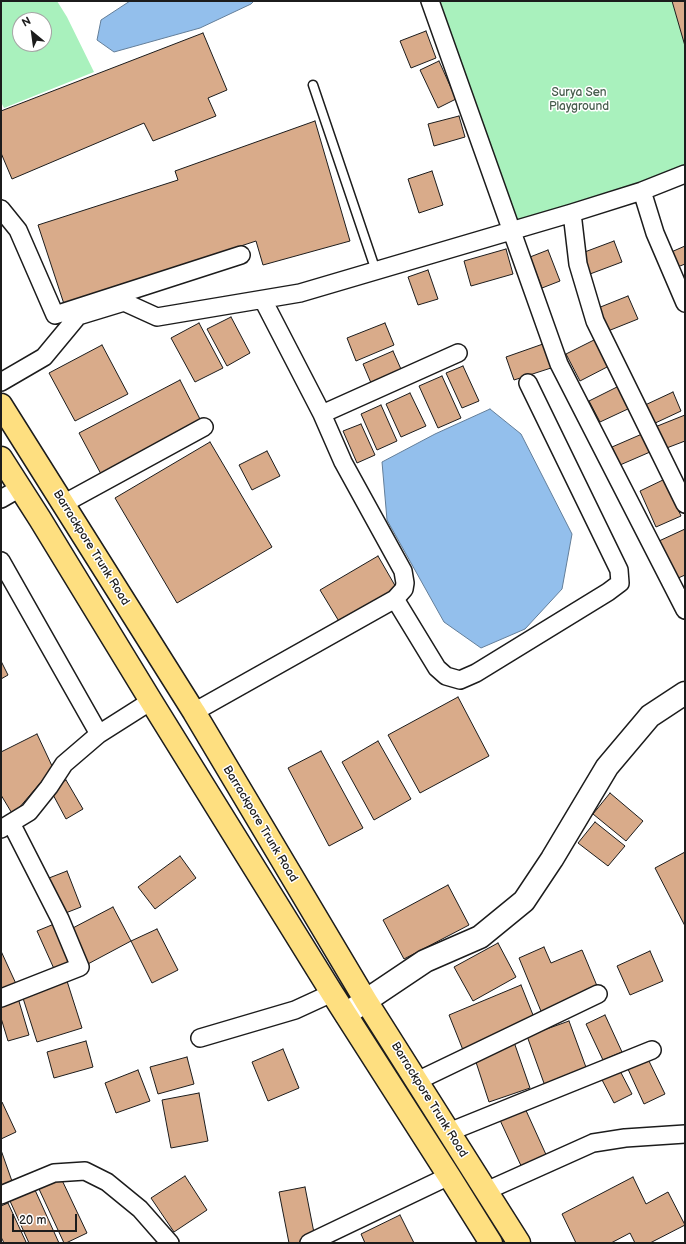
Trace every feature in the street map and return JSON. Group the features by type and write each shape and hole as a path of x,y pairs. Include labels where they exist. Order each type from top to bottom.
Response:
{"main road":[{"name":"Barrackpore Trunk Road","path":"1,405 194,712 366,1001 519,1243"},
{"name":"Barrackpore Trunk Road","path":"1,458 332,993 491,1243"}],"street":[{"path":"430,1 559,364 685,610"},
{"path":"1,382 44,356 78,316 124,302 157,318 300,293 572,213 642,191 685,174"},
{"path":"642,191 655,233 685,303"},
{"path":"1,209 18,230 55,315 242,255"},
{"path":"572,213 578,264 595,321 685,504"},
{"path":"194,712 395,599 404,589 405,583 403,571 343,462 322,414 263,300"},
{"path":"322,414 458,353"},
{"path":"395,599 437,668 446,676 460,680 476,674 620,583 619,570 528,383"},
{"path":"63,504 204,427"},
{"path":"1,499 20,488"},
{"path":"1,561 98,734"},
{"path":"346,1014 425,961 480,937 524,902 552,859 607,766 650,716 685,693"},
{"path":"1,998 80,967 60,919 6,826 29,812 49,787 64,764 98,734 151,701"},
{"path":"200,1038 295,1010 332,993"},
{"path":"417,1081 598,994"},
{"path":"448,1132 652,1050"},
{"path":"486,1191 593,1143 626,1138 685,1134"},
{"path":"1,1194 54,1173 85,1171 107,1182 134,1205 170,1243"},
{"path":"309,1243 449,1176"}],"lane":[{"path":"313,85 376,271"}],"green space":[{"path":"1,1 57,1 67,17 94,72 4,108 1,102"},
{"name":"Surya Sen Playground","path":"438,1 685,1 685,169 518,223"}],"water":[{"path":"130,1 254,1 251,4 200,28 114,52 97,40 101,20"},
{"path":"490,409 521,434 572,534 562,589 525,629 481,648 444,622 387,520 382,462 435,434"}],"building":[{"path":"672,1 685,1 685,46"},
{"path":"426,31 436,58 411,68 400,41"},
{"path":"203,33 227,90 208,98 216,116 153,141 144,123 12,179 1,153 1,111"},
{"path":"439,61 456,99 438,108 420,70"},
{"path":"459,116 465,137 434,146 428,124"},
{"path":"315,121 350,241 263,265 256,241 64,304 38,225 178,180 175,171"},
{"path":"432,171 443,205 419,213 408,179"},
{"path":"614,241 622,262 590,274 582,253"},
{"path":"685,246 685,264 675,268 669,253"},
{"path":"506,249 513,274 471,286 464,261"},
{"path":"548,250 560,281 542,288 530,257"},
{"path":"428,270 438,299 418,305 408,277"},
{"path":"628,296 638,319 608,331 598,308"},
{"path":"231,317 250,353 227,366 207,329"},
{"path":"199,323 223,368 195,382 171,338"},
{"path":"385,323 394,345 356,361 347,338"},
{"path":"596,339 609,366 580,381 566,354"},
{"path":"543,344 551,368 514,380 506,357"},
{"path":"102,345 128,394 75,421 49,373"},
{"path":"393,351 404,376 374,390 363,364"},
{"path":"463,366 479,401 462,408 446,373"},
{"path":"442,376 461,418 438,428 419,386"},
{"path":"180,380 201,421 101,474 79,433"},
{"path":"619,386 630,408 600,422 589,401"},
{"path":"673,392 681,411 651,425 643,406"},
{"path":"410,393 426,426 401,437 386,404"},
{"path":"381,405 397,441 377,450 361,414"},
{"path":"685,415 685,441 664,449 655,427"},
{"path":"361,424 375,455 357,463 343,431"},
{"path":"642,434 650,452 620,465 612,447"},
{"path":"210,442 272,547 177,603 115,498"},
{"path":"267,451 280,476 252,490 239,465"},
{"path":"665,479 681,516 656,527 640,491"},
{"path":"685,529 685,575 676,579 659,541"},
{"path":"378,556 397,589 340,623 320,590"},
{"path":"1,661 8,675 1,679"},
{"path":"458,697 489,756 420,793 388,735"},
{"path":"37,734 53,768 13,815 1,795 1,752"},
{"path":"378,741 411,799 374,820 342,762"},
{"path":"321,751 363,828 329,846 288,768"},
{"path":"66,780 83,809 66,819 50,789"},
{"path":"610,793 643,821 626,841 593,814"},
{"path":"595,822 625,846 608,866 578,843"},
{"path":"685,852 685,926 655,868"},
{"path":"180,856 196,878 155,909 138,887"},
{"path":"67,871 81,907 63,914 49,878"},
{"path":"448,885 469,925 404,959 383,920"},
{"path":"113,907 131,941 86,965 69,930"},
{"path":"59,922 76,961 55,971 37,931"},
{"path":"157,929 178,970 152,983 131,941"},
{"path":"498,943 516,977 473,1001 454,967"},
{"path":"544,947 551,963 582,950 600,993 543,1016 519,958"},
{"path":"1,951 17,986 1,993"},
{"path":"650,951 663,981 630,995 617,966"},
{"path":"67,981 82,1028 37,1042 22,995"},
{"path":"521,985 535,1020 463,1050 449,1015"},
{"path":"18,998 29,1035 8,1041 1,1018 1,1003"},
{"path":"605,1015 622,1052 603,1060 586,1024"},
{"path":"569,1021 587,1070 545,1086 527,1036"},
{"path":"86,1041 93,1067 54,1078 47,1052"},
{"path":"514,1042 530,1088 489,1102 474,1056"},
{"path":"283,1049 299,1088 268,1101 252,1062"},
{"path":"187,1057 194,1084 158,1094 150,1067"},
{"path":"647,1057 665,1094 644,1104 627,1067"},
{"path":"618,1067 632,1094 614,1103 600,1076"},
{"path":"138,1070 150,1101 116,1113 105,1083"},
{"path":"199,1093 208,1141 171,1148 162,1100"},
{"path":"1,1102 16,1132 1,1139"},
{"path":"524,1106 548,1159 523,1170 499,1118"},
{"path":"1,1150 13,1184 1,1188"},
{"path":"185,1176 207,1210 174,1232 151,1198"},
{"path":"633,1177 646,1204 668,1192 685,1225 650,1243 635,1243 630,1233 611,1243 576,1243 562,1214"},
{"path":"61,1178 87,1233 66,1243 64,1243 39,1189"},
{"path":"305,1187 316,1243 289,1243 279,1192"},
{"path":"35,1190 59,1243 29,1243 10,1201"},
{"path":"8,1203 26,1242 24,1243 4,1243 1,1237 1,1206"},
{"path":"400,1215 414,1243 365,1243 361,1234"}]}
